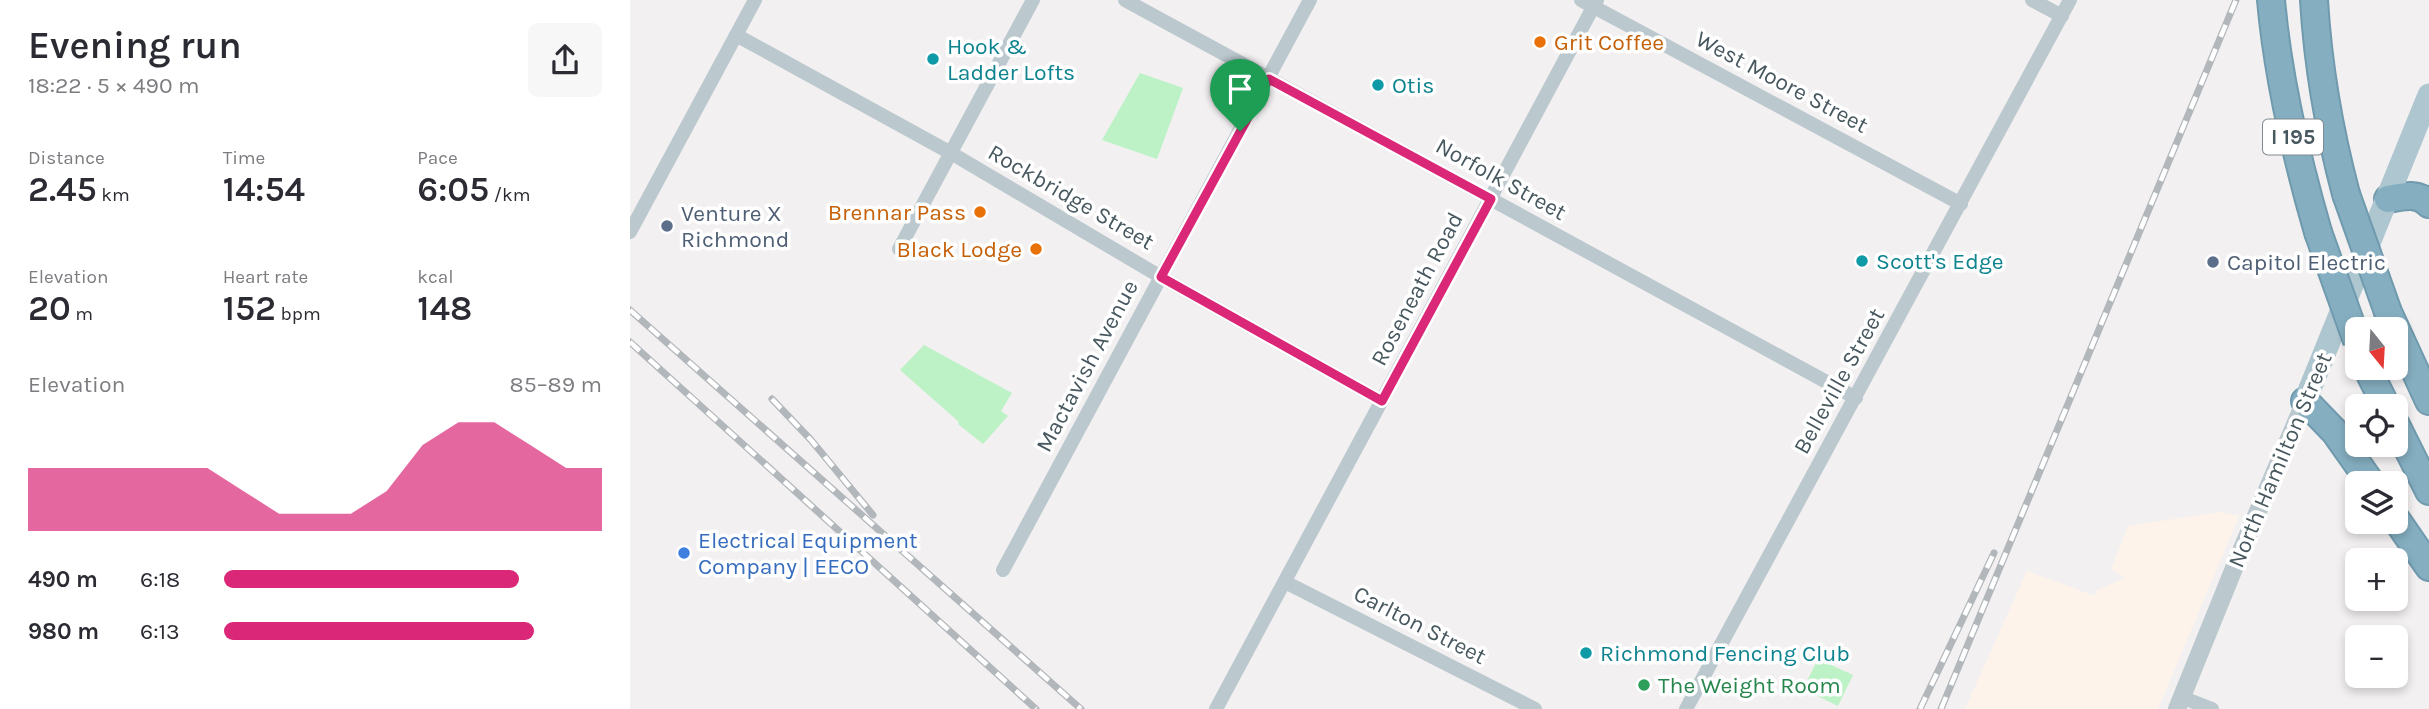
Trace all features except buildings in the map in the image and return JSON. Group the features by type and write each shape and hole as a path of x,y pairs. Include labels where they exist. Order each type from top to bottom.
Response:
{"highway":[{"name":"I 195","path":"2271,0 2274,40 2296,155 2318,232 2348,317"},
{"name":"I 195","path":"2315,0 2323,89 2331,136 2346,194 2388,312 2429,401"},
{"path":"2388,199 2405,195 2417,196 2429,204"},
{"path":"2305,401 2335,432 2363,471"},
{"path":"2408,449 2429,491"},
{"path":"2406,534 2429,567"}],"main road":[{"name":"North Hamilton Street","path":"2305,401 2429,95"}],"street":[{"path":"630,232 755,0"},
{"path":"899,248 1033,0"},
{"name":"Norfolk Street","path":"1125,0 1856,398"},
{"name":"Mactavish Avenue","path":"1003,570 1310,0"},
{"path":"2032,0 2062,16"},
{"name":"Belleville Street","path":"1686,709 2070,0"},
{"name":"Roseneath Road","path":"1216,709 1491,199 1590,2"},
{"name":"West Moore Street","path":"1590,2 1961,204"},
{"name":"Rockbridge Street","path":"736,35 951,153 1161,277 1382,401"},
{"name":"North Hamilton Street","path":"2179,703 2305,401"},
{"name":"Carlton Street","path":"1285,582 1535,709"},
{"path":"2179,703 2212,709"}],"shaded area":[{"path":"2219,512 2239,516 2158,709 1965,709 2027,571 2095,596 2096,591 2126,577 2111,570 2128,526"}],"green space":[{"path":"1140,73 1183,88 1157,159 1102,140"},
{"path":"924,345 1012,393 1001,411 1008,416 983,444 900,370"},
{"path":"1818,659 1853,675 1838,706 1803,689"}],"railway":[{"path":"1941,709 2236,0"},
{"path":"630,310 1081,709"},
{"path":"630,342 1036,709"},
{"path":"772,399 811,440 873,515"},
{"path":"1920,709 1994,553"}],"place":[{"name":"Grit Coffee","path":"1540,42"},
{"name":"Hook & Ladder Lofts","path":"933,59"},
{"name":"Otis","path":"1378,85"},
{"name":"Brennar Pass","path":"980,212"},
{"name":"Venture X Richmond","path":"667,226"},
{"name":"Black Lodge","path":"1036,249"},
{"name":"Scott's Edge","path":"1862,261"},
{"name":"Capitol Electric","path":"2213,262"},
{"name":"Electrical Equipment Company | EECO","path":"684,553"},
{"name":"Richmond Fencing Club","path":"1586,653"},
{"name":"The Weight Room","path":"1644,685"}],"route":[{"path":"1269,79 1491,199 1382,401 1161,277 1240,131 1269,79"}]}
